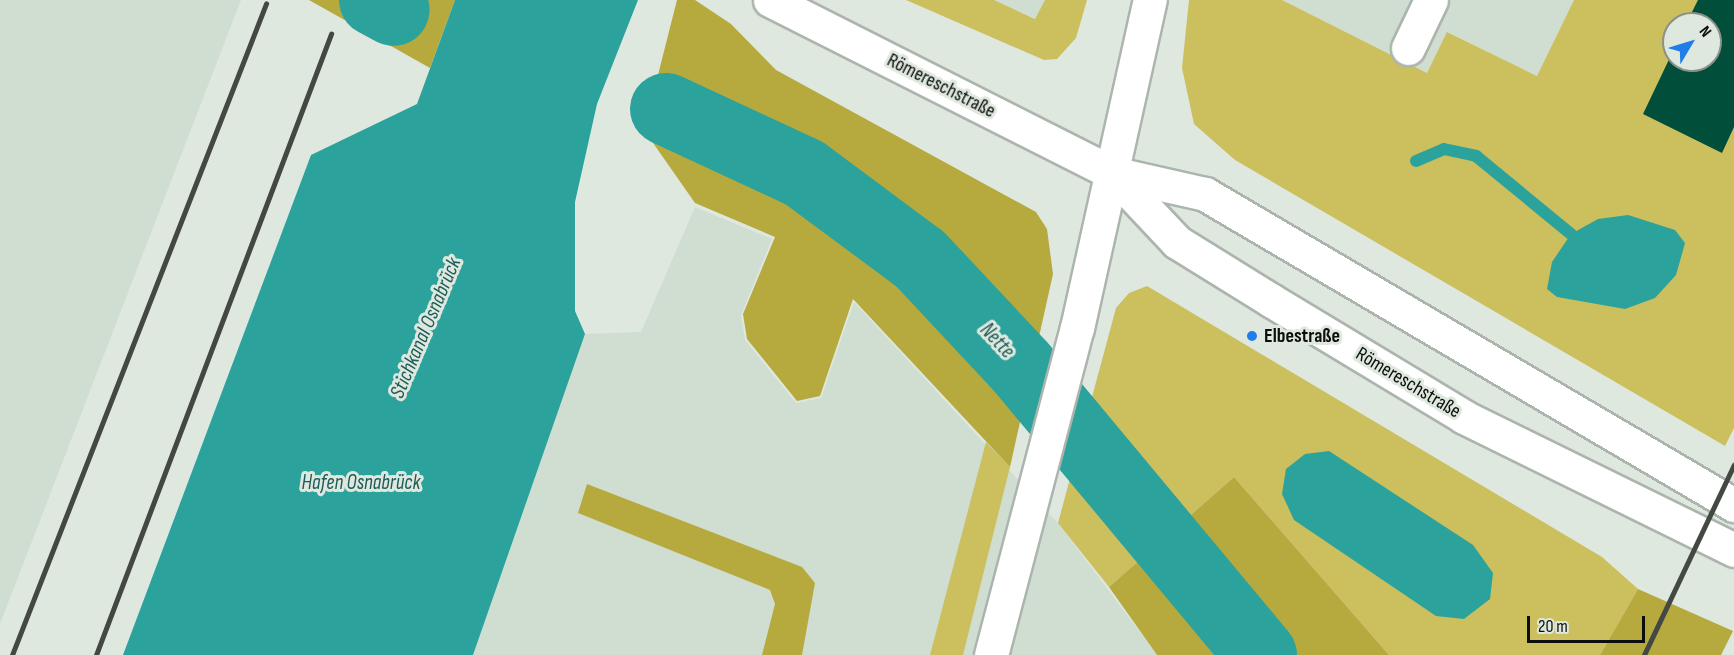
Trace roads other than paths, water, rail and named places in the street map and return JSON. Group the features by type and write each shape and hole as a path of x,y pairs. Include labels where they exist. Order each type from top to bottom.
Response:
{"main road":[{"name":"Römereschstraße","path":"770,0 1112,173 1205,194 1734,506"},
{"path":"991,655 1077,327 1150,0"},
{"path":"1408,48 1431,0"},
{"name":"Römereschstraße","path":"1112,173 1177,242 1272,302 1464,417 1734,550"}],"water":[{"name":"Hafen Osnabrück","path":"455,0 638,0 597,104 575,202 575,311 585,334 473,655 123,655 311,155 417,104"},
{"path":"1628,215 1675,230 1685,243 1676,275 1655,298 1625,309 1557,297 1547,289 1552,262 1571,234 1598,219"},
{"path":"1329,451 1473,545 1493,573 1490,599 1464,619 1436,616 1294,520 1282,494 1286,469 1305,454"}],"waterway":[{"name":"Nette","path":"375,0 394,10"},
{"name":"Nette","path":"666,109 804,173 920,259 1021,367 1261,655"},
{"path":"1416,161 1444,149 1476,156 1571,234"}],"railway":[{"path":"12,655 266,4"},
{"path":"96,655 331,34"},
{"path":"1644,655 1734,465"}],"place":[{"name":"Elbestraße","path":"1252,336"}],"water label":[{"name":"Stichkanal Osnabrück","path":"426,328"}]}
